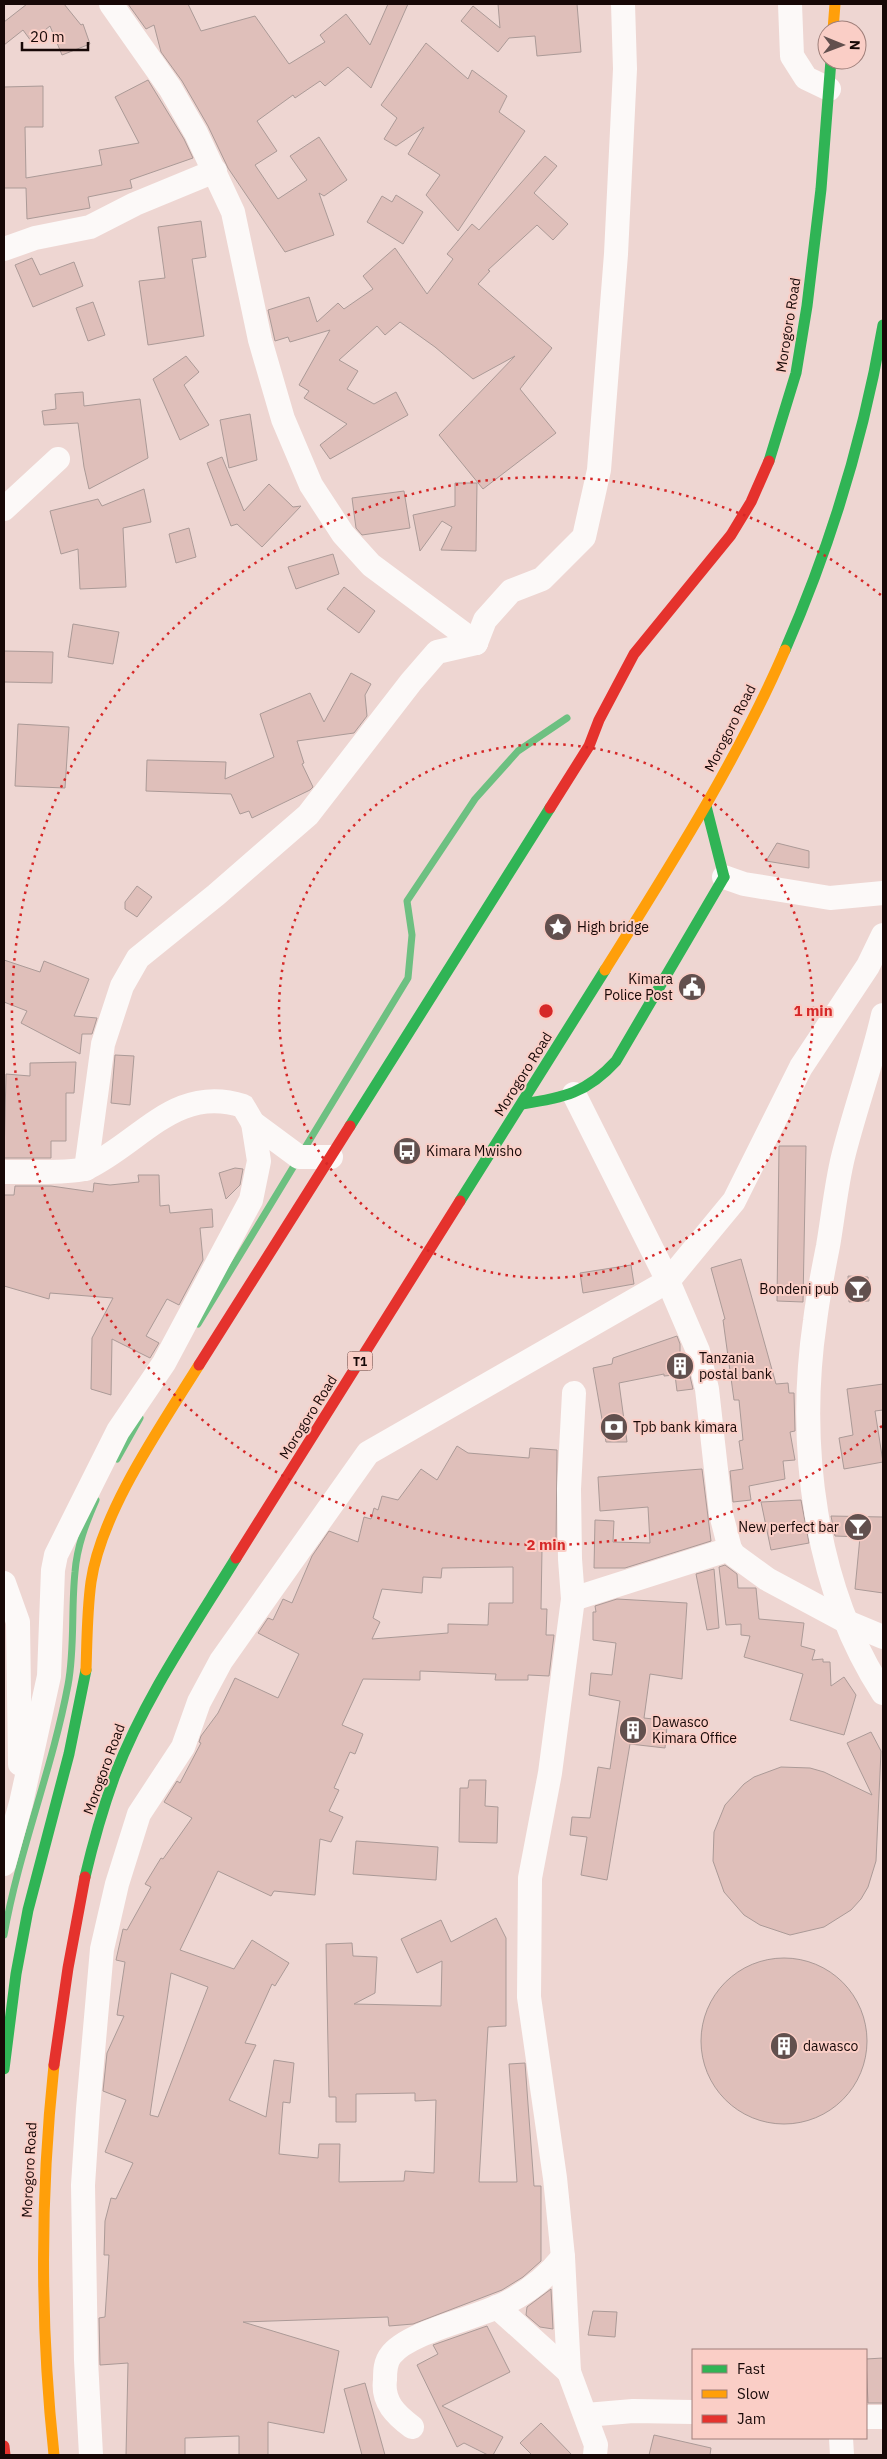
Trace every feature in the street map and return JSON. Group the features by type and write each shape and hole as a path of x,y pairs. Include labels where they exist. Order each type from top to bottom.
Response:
{"main road":[{"path":"834,20 835,4"},
{"name":"Morogoro Road","path":"4,2069 16,1974 28,1910 78,1717 85,1679 91,1582 110,1518 161,1426 589,746 599,720 634,654 731,535 751,502 767,468 796,373 819,207 830,70"},
{"name":"Morogoro Road","path":"54,2455 47,2399 41,2298 42,2204 47,2115 72,1943 90,1859 110,1791 139,1720 176,1654 522,1104 706,806 755,717 790,639 820,561 851,469 883,325"},
{"path":"522,1104 574,1094 594,1084 616,1061 724,877 706,806"},
{"path":"4,2446 5,2455"}],"street":[{"path":"111,4 170,88 215,171 233,212 260,340 283,419 311,485 343,534 371,565 476,643"},
{"path":"476,643 485,620 511,591 542,579 584,537 599,470 616,254 625,68 623,4"},
{"path":"790,4 792,56 806,78 829,89"},
{"path":"4,249 35,238 90,227 135,204 215,171"},
{"path":"4,509 58,459"},
{"path":"86,1169 103,1044 122,986 138,958 216,895 308,815 437,652 476,643"},
{"path":"724,877 744,884 830,898 883,893"},
{"path":"91,2455 86,2360 83,2185 88,2109 102,1949 117,1884 140,1814 183,1747 199,1702 221,1661 368,1453 668,1281 734,1201 801,1067 868,966 883,935"},
{"path":"883,1015 878,1060 843,1158 814,1322 809,1427 813,1479 821,1535 832,1582 867,1669 883,1693"},
{"path":"574,1094 668,1281 698,1351 706,1389 721,1514 730,1549 734,1555 767,1579 847,1622 883,1637"},
{"path":"4,1172 86,1169 169,1113 197,1102 225,1100 243,1106 253,1122 299,1156 331,1157"},
{"path":"4,1864 21,1803 49,1676 52,1570 56,1554 118,1431 164,1363 251,1200 259,1161 253,1122"},
{"path":"574,1393 569,1489 570,1559 573,1599 550,1774 530,1878 529,1997 555,2178 563,2257 569,2372 596,2445 595,2455"},
{"path":"573,1599 730,1549"},
{"path":"4,1583 18,1622 21,1803"},
{"path":"412,2427 396,2415 388,2402 384,2388 386,2366 390,2355 404,2344 497,2307 542,2280 563,2257"},
{"path":"497,2307 569,2372"},
{"path":"586,2415 657,2411 692,2412"},
{"path":"867,2417 883,2417"},
{"path":"841,2439 842,2455"}],"building":[{"path":"27,4 64,4 81,25 83,24 90,44 62,55 50,26 31,41 23,30 4,45 4,22"},
{"path":"128,4 188,4 201,31 255,16 289,64 325,42 320,35 346,14 370,45 388,4 408,4 371,88 348,67 325,86 320,81 295,98 293,95 257,121 277,151 255,165 278,199 307,180 290,156 319,137 347,180 324,196 319,193 334,235 285,252 228,168 208,126 182,81 161,52 154,25 146,29"},
{"path":"498,4 577,4 581,52 537,56 535,36 509,38 498,52 461,21 473,6 500,28"},
{"path":"426,43 468,79 472,70 507,96 499,112 525,131 458,231 426,195 440,175 408,154 424,127 396,146 384,139 397,118 381,105"},
{"path":"148,80 184,139 193,158 130,180 132,188 88,197 90,208 27,219 26,188 4,188 4,87 43,86 43,127 25,127 26,178 102,165 99,150 139,143 115,97"},
{"path":"545,156 557,166 534,193 568,224 553,240 537,225 488,270 490,271 478,284 552,348 520,389 556,433 483,489 439,435 515,356 473,379 435,347 400,322 385,335 377,326 339,360 358,371 347,389 374,404 396,392 408,415 330,459 320,445 347,424 304,398 309,391 299,385 330,330 290,342 288,337 275,341 268,310 309,297 317,322 338,303 344,309 373,289 363,276 395,248 427,294 453,259 447,254 472,224 479,230"},
{"path":"396,195 423,212 403,244 367,222 382,196 392,202"},
{"path":"201,221 206,257 192,259 204,336 148,345 139,281 165,278 158,227"},
{"path":"32,258 40,275 74,262 83,286 33,307 15,265"},
{"path":"93,302 105,335 88,341 76,308"},
{"path":"186,356 199,372 184,385 209,425 180,440 153,379"},
{"path":"83,392 84,406 140,399 148,458 89,489 78,423 44,425 42,411 56,409 55,394"},
{"path":"250,414 257,460 229,468 220,420"},
{"path":"222,457 244,511 269,484 293,507 301,506 262,547 237,524 231,526 207,463"},
{"path":"455,483 477,483 476,551 441,550 452,527 442,521 420,551 413,515 455,506"},
{"path":"144,489 151,522 123,528 126,587 80,589 78,549 61,554 50,511 98,499 102,506"},
{"path":"404,491 410,528 362,535 356,528 352,498"},
{"path":"189,528 196,557 176,563 169,534"},
{"path":"333,554 339,574 296,589 288,567"},
{"path":"344,587 375,611 359,633 327,609"},
{"path":"73,624 119,632 113,664 68,657"},
{"path":"4,651 53,652 52,683 4,682"},
{"path":"351,673 371,684 365,695 367,716 354,733 297,741 304,763 302,764 313,787 310,790 252,818 249,811 240,814 231,794 146,791 147,760 226,762 225,779 274,757 260,714 310,693 324,722"},
{"path":"18,724 69,727 65,788 15,786"},
{"path":"777,843 809,851 809,868 766,861"},
{"path":"137,886 152,897 137,917 125,909 125,902"},
{"path":"4,960 40,972 44,961 89,979 74,1016 97,1018 92,1034 82,1034 80,1054 21,1023 27,1011 4,1002"},
{"path":"115,1055 134,1056 130,1105 111,1103"},
{"path":"76,1062 74,1093 66,1093 66,1141 51,1141 51,1158 4,1158 6,1074 30,1076 30,1063"},
{"path":"779,1146 806,1146 803,1302 777,1301"},
{"path":"235,1168 243,1169 240,1185 226,1199 219,1173"},
{"path":"138,1175 159,1175 160,1206 169,1205 170,1213 212,1209 213,1227 200,1228 203,1260 179,1305 167,1299 146,1336 159,1343 150,1358 112,1339 111,1395 91,1389 92,1338 113,1298 50,1293 49,1299 4,1286 4,1195 14,1195 15,1186 51,1186 93,1192 94,1183 110,1185 139,1182"},
{"path":"741,1259 776,1384 788,1383 789,1393 794,1393 795,1431 790,1432 795,1460 783,1461 785,1479 749,1486 751,1500 733,1502 730,1471 743,1469 739,1441 743,1440 739,1400 734,1400 723,1320 725,1319 711,1268"},
{"path":"631,1265 634,1284 583,1293 580,1273"},
{"name":"Bondeni pub","path":"848,1276 868,1277 869,1301 849,1302"},
{"path":"677,1336 680,1344 680,1355 685,1355 693,1389 677,1391 675,1375 664,1376 664,1374 619,1383 627,1442 606,1442 593,1368 612,1364 613,1358"},
{"path":"883,1384 883,1410 875,1411 883,1462 844,1469 839,1438 853,1435 847,1389"},
{"path":"457,1446 468,1453 529,1458 530,1448 557,1450 556,1549 542,1549 541,1609 547,1609 546,1635 554,1635 549,1676 528,1675 528,1680 495,1680 496,1674 420,1671 420,1680 363,1679 342,1725 363,1734 355,1754 350,1752 334,1788 339,1790 329,1811 343,1817 331,1842 320,1839 315,1895 274,1891 271,1896 218,1871 180,1950 234,1969 252,1940 289,1963 275,1986 272,1984 245,2043 256,2045 229,2100 266,2117 274,2060 294,2063 290,2103 283,2102 279,2154 318,2158 319,2144 340,2144 339,2182 404,2181 405,2171 434,2173 436,2100 415,2101 415,2093 356,2094 356,2122 336,2122 336,2097 329,2097 326,1944 352,1943 353,1956 377,1957 375,1993 354,2004 441,2006 442,1961 417,1973 401,1939 441,1920 451,1942 496,1918 506,1938 506,2026 488,2027 479,2182 517,2182 509,2064 525,2063 534,2186 541,2186 541,2261 523,2277 502,2290 413,2324 389,2326 388,2317 243,2322 339,2351 324,2433 268,2422 268,2455 239,2455 239,2436 185,2438 185,2455 126,2455 128,2363 100,2365 99,2318 105,2317 109,2255 104,2255 105,2221 111,2198 116,2199 133,2163 105,2152 126,2100 103,2091 107,2053 124,2016 117,2015 125,1962 116,1960 123,1929 127,1930 151,1887 145,1884 161,1858 163,1859 192,1818 164,1802 177,1781 180,1783 201,1743 199,1742 201,1736 218,1713 235,1678 278,1698 299,1654 258,1633 268,1618 273,1620 283,1599 292,1603 312,1556 329,1531 358,1542 364,1517 371,1519 374,1508 378,1510 382,1496 398,1500 421,1469 437,1480","holes":["513,1567 513,1603 489,1603 488,1625 448,1624 448,1633 372,1639 380,1622 373,1618 382,1589 422,1593 423,1577 441,1578 442,1568","171,1973 208,1987 158,2117 150,2115"]},
{"path":"702,1469 711,1541 625,1568 594,1568 595,1520 614,1521 613,1542 650,1543 648,1507 600,1511 598,1477"},
{"path":"801,1500 809,1543 771,1550 761,1502"},
{"path":"831,1516 883,1517 883,1593 855,1589 860,1537 835,1536"},
{"path":"725,1565 737,1574 738,1588 756,1588 759,1619 804,1623 801,1646 815,1650 812,1660 823,1659 823,1662 830,1662 831,1686 844,1677 856,1695 844,1735 790,1720 803,1674 744,1657 750,1636 741,1635 741,1624 726,1625 719,1567"},
{"path":"714,1569 719,1628 707,1630 696,1574"},
{"path":"617,1599 687,1603 682,1679 650,1674 644,1718 653,1719 652,1724 667,1727 665,1748 630,1744 607,1880 581,1875 587,1837 570,1835 572,1817 590,1818 598,1767 610,1769 620,1701 589,1695 591,1673 612,1675 616,1643 593,1640 593,1612 596,1612 595,1606"},
{"path":"871,1732 881,1751 876,1861 868,1887 861,1899 851,1910 824,1927 790,1935 760,1925 744,1915 724,1892 713,1861 714,1832 725,1805 744,1784 754,1777 781,1767 810,1768 824,1772 872,1795 847,1743"},
{"path":"469,1780 486,1780 485,1806 498,1807 497,1843 459,1842 460,1788 468,1788"},
{"path":"356,1841 438,1847 436,1880 353,1874"},
{"name":"dawasco","path":"784,1958 808,1962 823,1968 848,1989 857,2002 863,2017 867,2041 863,2065 857,2080 836,2105 823,2114 808,2120 784,2124 760,2120 745,2114 720,2093 711,2080 705,2065 701,2041 705,2017 711,2002 732,1977 745,1968 760,1962"},
{"path":"551,2289 553,2329 540,2327 526,2315 527,2307"},
{"path":"593,2311 617,2312 615,2337 588,2335"},
{"path":"487,2326 510,2372 442,2406 503,2437 493,2455 488,2455 464,2443 457,2447 417,2365 438,2354 433,2345"},
{"path":"883,2358 883,2403 868,2403 867,2359"},
{"path":"365,2383 385,2455 362,2455 344,2389"},
{"path":"541,2423 572,2455 532,2455 520,2443"},
{"path":"654,2435 711,2448 710,2455 649,2455"}],"waterway":[{"path":"198,1324 408,978 412,935 407,901 475,799 518,751 567,718"},
{"path":"117,1459 140,1418"},
{"path":"4,1935 10,1903 53,1748 68,1685 76,1562 82,1535 96,1500"}],"traffic: fast":[{"path":"769,461 796,373 807,306 821,189 830,70"},
{"path":"785,650 817,571 844,491 866,408 883,325"},
{"path":"706,806 724,877"},
{"path":"350,1126 550,808"},
{"path":"522,1104 574,1092 595,1080 616,1061 724,877"},
{"path":"460,1201 605,970"},
{"path":"85,1877 106,1800 127,1746 155,1691 236,1558"},
{"path":"4,2069 16,1974 28,1910 69,1754 86,1670"}],"traffic: slow":[{"path":"834,20 835,4"},
{"path":"605,970 678,853 724,773 766,692 785,650"},
{"path":"86,1670 91,1582 97,1555 107,1527 134,1470 199,1365"},
{"path":"54,2065 46,2163 44,2309 49,2406 54,2455"}],"traffic: jam":[{"path":"550,808 589,746 599,720 634,654 731,535 751,502 769,461"},
{"path":"199,1365 350,1126"},
{"path":"236,1558 460,1201"},
{"path":"54,2065 68,1968 85,1877"},
{"path":"4,2446 5,2455"}],"place":[{"name":"High bridge","path":"558,927"},
{"name":"Kimara Police Post","path":"692,987"},
{"name":"Kimara Mwisho","path":"407,1151"},
{"name":"Bondeni pub","path":"858,1289"},
{"name":"Tanzania postal bank","path":"680,1366"},
{"name":"Tpb bank kimara","path":"614,1427"},
{"name":"New perfect bar","path":"858,1527"},
{"name":"Dawasco Kimara Office","path":"633,1730"},
{"name":"dawasco","path":"784,2046"}]}
